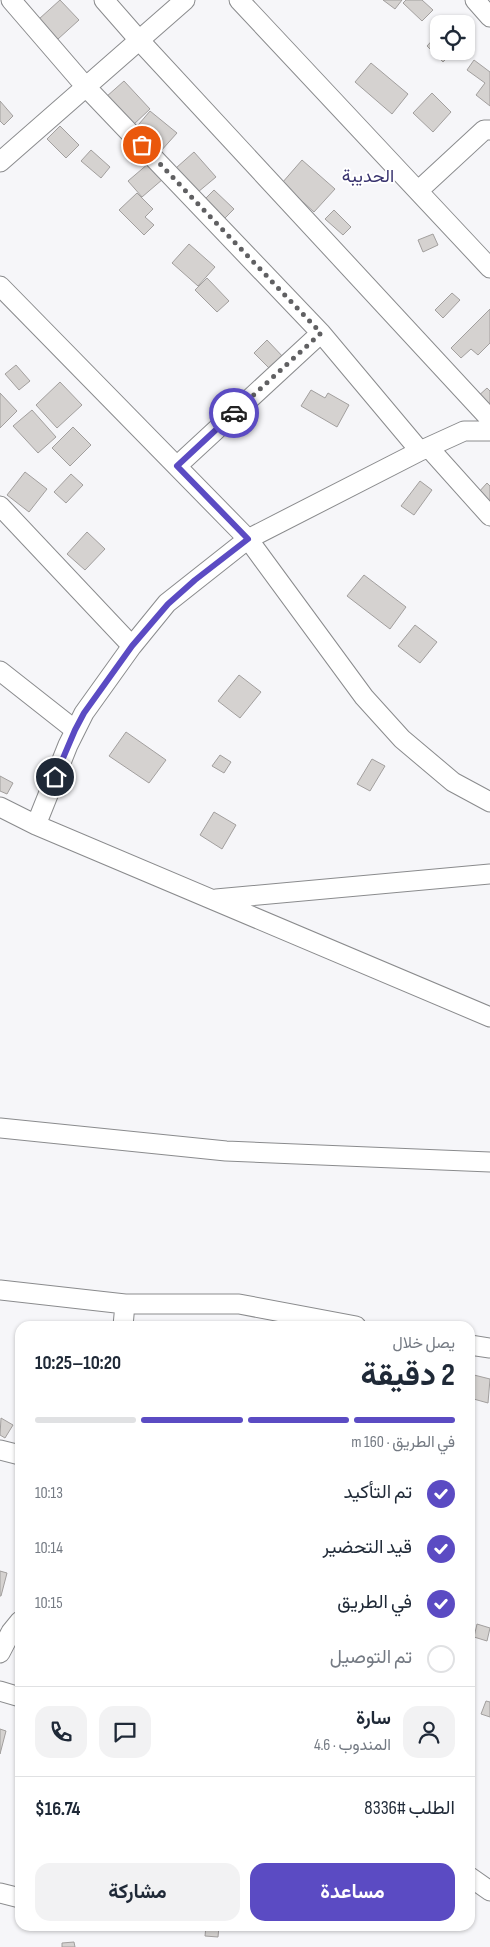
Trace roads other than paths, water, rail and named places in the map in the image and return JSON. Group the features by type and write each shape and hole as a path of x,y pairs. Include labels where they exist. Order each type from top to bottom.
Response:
{"street":[{"path":"11,0 86,87 321,333 425,449 490,516"},
{"path":"104,0 490,420"},
{"path":"4,152 86,87 184,0"},
{"path":"239,0 490,268"},
{"path":"475,0 490,17"},
{"path":"418,191 484,130 490,130"},
{"path":"0,286 248,539 364,698 395,732 453,782 490,802"},
{"path":"177,466 321,333"},
{"path":"36,825 75,730 84,713 132,646 168,604 195,580 248,539 425,449 464,431 490,431"},
{"path":"0,506 132,646"},
{"path":"0,671 75,730"},
{"path":"0,807 36,825 490,1017"},
{"path":"212,899 490,874"},
{"path":"0,1128 226,1151 490,1162"},
{"path":"0,1290 125,1304 239,1304 323,1321"},
{"path":"123,1321 125,1304"},
{"path":"475,1346 490,1348"},
{"path":"0,1450 15,1453"},
{"path":"0,1653 15,1627"},
{"path":"0,1691 15,1696"},
{"path":"475,1880 490,1891"},
{"path":"0,1893 15,1897"}],"district":[{"name":"الحديبة","path":"368,176"}]}
